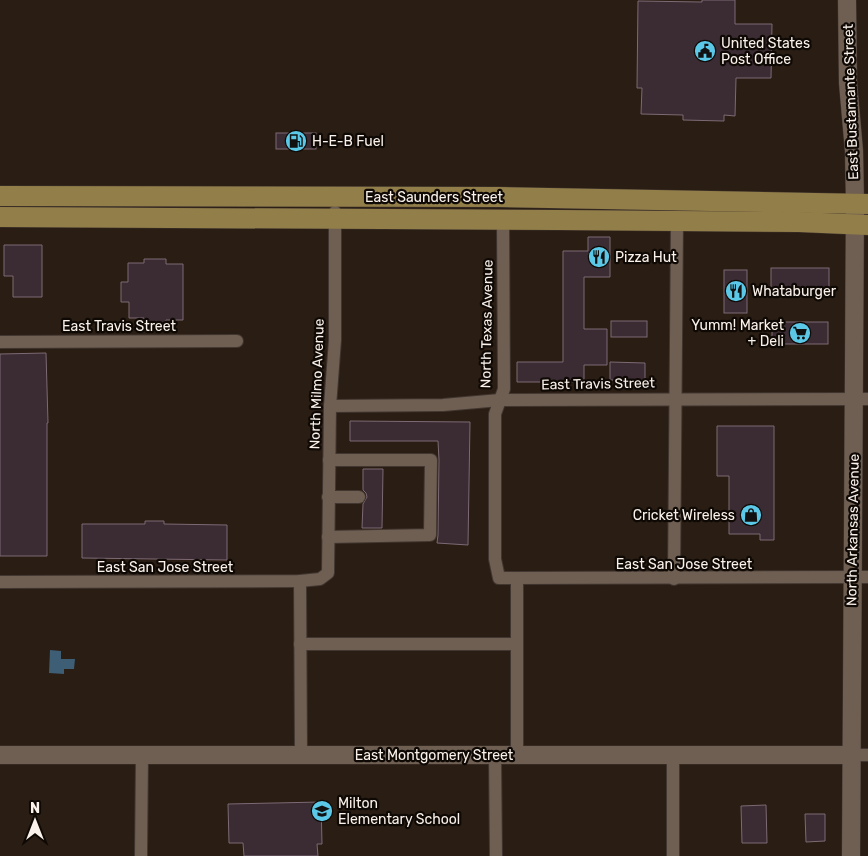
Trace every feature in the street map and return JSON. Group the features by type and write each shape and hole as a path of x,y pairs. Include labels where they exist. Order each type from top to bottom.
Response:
{"main road":[{"name":"East Bustamante Street","path":"848,0 848,83 861,204"},
{"name":"East Saunders Street","path":"0,196 335,196 861,204"},
{"path":"76,217 81,211 92,207 139,205 150,196"},
{"path":"466,219 483,211 508,208 611,210 624,199"},
{"name":"North Arkansas Avenue","path":"851,856 859,755 861,204"},
{"name":"East Saunders Street","path":"0,217 503,219 861,225"},
{"name":"East Montgomery Street","path":"0,755 859,755"}],"street":[{"name":"North Milmo Avenue","path":"328,573 330,406 335,340 335,196"},
{"name":"North Texas Avenue","path":"499,578 494,560 494,414 504,389 503,219"},
{"path":"674,579 676,221"},
{"name":"East Travis Street","path":"0,342 237,341"},
{"name":"East Travis Street","path":"330,406 443,406 500,400 675,398 861,399"},
{"path":"328,537 430,535 431,460 329,460"},
{"path":"328,498 359,496"},
{"name":"East San Jose Street","path":"0,582 300,581 320,579 328,573"},
{"name":"East San Jose Street","path":"499,578 860,578"},
{"path":"517,578 517,755"},
{"path":"300,581 301,756"},
{"path":"300,644 517,644"},
{"path":"142,755 142,856"},
{"path":"495,755 496,856"},
{"path":"673,755 673,856"}],"water":[{"path":"50,650 61,651 61,659 75,659 74,669 64,669 64,674 49,673"}],"building":[{"name":"United States Post Office","path":"702,0 735,0 735,24 772,24 771,78 736,78 735,116 724,115 724,121 683,120 683,115 641,114 642,88 637,88 638,1 702,2"},
{"name":"H-E-B Fuel","path":"276,133 316,133 316,149 276,149"},
{"path":"588,237 610,237 610,277 584,277 584,329 607,329 607,365 584,365 584,382 517,382 517,362 563,362 563,251 588,251"},
{"path":"4,245 42,245 42,297 13,297 13,276 4,276"},
{"path":"144,259 166,259 166,264 183,264 183,320 166,320 166,324 144,324 144,318 129,318 129,302 121,302 121,282 128,282 128,263 144,263"},
{"path":"771,268 829,268 829,294 771,294"},
{"name":"Whataburger","path":"724,270 747,270 747,313 724,313"},
{"path":"611,321 647,321 647,337 611,337"},
{"name":"Yumm! Market + Deli","path":"772,322 828,322 828,344 772,344"},
{"path":"46,353 48,423 47,556 0,556 0,354"},
{"path":"610,362 645,363 645,380 610,380"},
{"path":"350,421 470,422 468,545 437,543 438,441 350,441"},
{"path":"717,426 774,426 774,540 760,540 760,534 729,534 729,476 717,476"},
{"path":"363,469 383,469 382,528 362,528 363,504 367,497 363,490"},
{"path":"145,521 164,521 164,524 227,525 227,560 82,558 82,524 145,524"},
{"path":"321,802 322,844 317,844 318,856 244,856 243,843 229,843 228,804"},
{"path":"766,805 767,843 742,843 741,806"},
{"path":"805,814 825,814 825,841 806,842"}],"place":[{"name":"United States Post Office","path":"705,51"},
{"name":"H-E-B Fuel","path":"296,141"},
{"name":"Pizza Hut","path":"599,257"},
{"name":"Whataburger","path":"736,291"},
{"name":"Yumm! Market + Deli","path":"800,333"},
{"name":"Cricket Wireless","path":"751,515"},
{"name":"Milton Elementary School","path":"322,811"}]}
